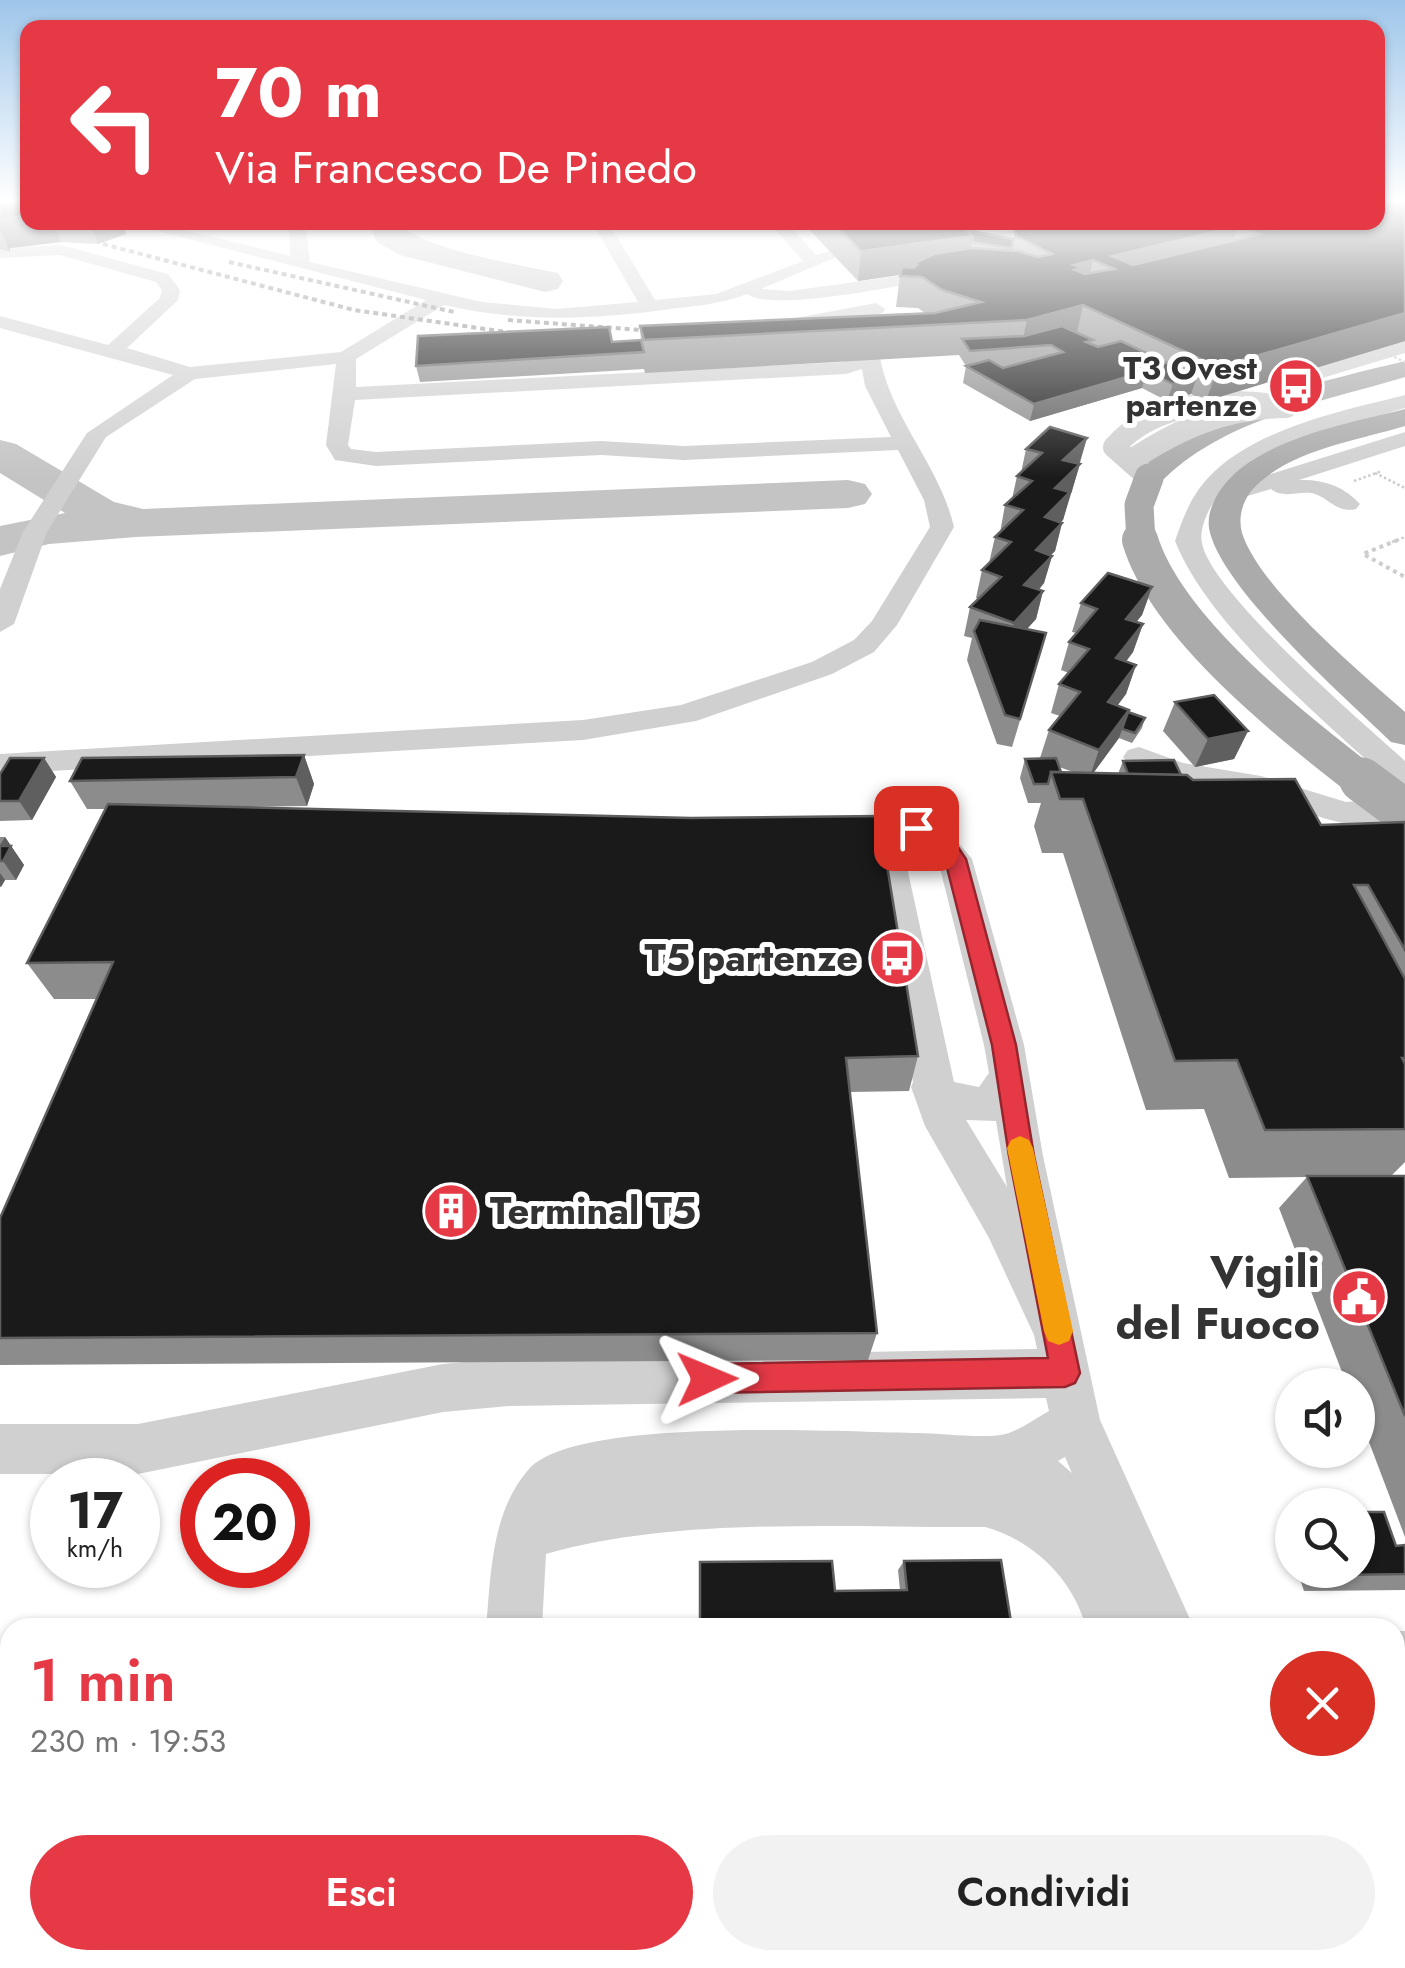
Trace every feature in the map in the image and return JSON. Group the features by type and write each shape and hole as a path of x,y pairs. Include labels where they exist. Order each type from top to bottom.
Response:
{"main road":[{"path":"1399,811 1300,730 1193,625 1154,571 1140,541 1138,506 1140,470 1196,438 1404,368"},
{"path":"1392,720 1244,572 1225,528 1255,472 1272,462 1405,417"}],"street":[{"path":"124,355 116,350 121,340 168,300 169,295"},
{"path":"419,295 534,315 679,310 753,312 772,320 770,324"},
{"path":"641,295 651,312"},
{"path":"651,312 731,295"},
{"path":"770,324 781,302 823,295"},
{"path":"857,295 876,309"},
{"path":"719,299 770,324 876,309 890,311 894,295"},
{"path":"0,322 190,373 346,357 439,300"},
{"path":"0,764 626,726 685,714 851,655 875,636 942,527 941,509 852,325 812,319"},
{"path":"1287,406 1273,398 1270,390 1372,354 1404,368 1397,391 1230,444 1193,481 1187,498 1190,538 1214,592 1405,778"},
{"path":"346,357 346,394 337,445 343,455 376,459 601,448 684,453 906,443"},
{"path":"346,394 625,375 826,369 870,364"},
{"path":"0,624 35,532 98,433 190,373"},
{"path":"1140,470 1114,447 1163,416 1230,400 1287,406"},
{"path":"1399,811 1196,636 1170,606 1152,575 1190,538 1218,478 1244,459 1315,430 1405,401"},
{"path":"1240,494 1405,439"},
{"path":"1240,494 1309,484 1331,492 1341,486"},
{"path":"1240,494 1341,486"},
{"path":"1190,538 1208,566 1231,590 1318,655 1392,720"},
{"path":"1193,625 1298,742 1405,842"},
{"path":"1139,758 1190,776 1281,792 1342,814 1399,811"},
{"path":"1062,1355 1005,1224 940,1114 886,849 887,840 903,829 916,828 937,836 955,859 1009,1072 1022,1156 1076,1422 1117,1588"},
{"path":"932,1087 946,1100 978,1108 988,1106 1006,1086 1009,1072"},
{"path":"0,1449 138,1449 443,1388 509,1382 1062,1355"},
{"path":"1011,1460 1076,1422"},
{"path":"515,1618 521,1536 545,1488 559,1476 602,1464 781,1456 1011,1460 1034,1472 1059,1494 1082,1523 1117,1588 1173,1618"},
{"path":"521,1536 560,1521 619,1510 782,1503 986,1502 1012,1507 1042,1521 1154,1618"}],"path":[{"path":"1372,354 1404,368"},
{"path":"1341,486 1390,468"},
{"path":"1375,473 1405,488"},
{"path":"1405,538 1363,554 1405,577"}],"building":[{"path":"958,295 1405,295 1405,313 1218,367 1083,305 1027,320 644,340 640,326 935,313 981,302"},
{"path":"1062,326 1093,340 1086,342 1098,347 1121,341 1197,377 1173,384 1147,371 1034,404 966,366 989,360 1003,368 1063,352 1051,345 970,351 962,339 1024,336"},
{"path":"609,327 612,342 641,340 644,352 416,366 418,336"},
{"path":"1050,427 1087,438 1063,460 1080,464 1055,488 1070,492 1045,517 1062,523 1036,550 1052,556 1024,585 1043,591 1014,623 970,607 1001,577 982,570 1011,542 995,537 1023,510 1005,505 1032,481 1017,476 1042,453 1026,449"},
{"path":"1108,573 1152,587 1126,619 1143,624 1116,658 1136,665 1108,702 1129,710 1099,750 1049,730 1080,692 1059,684 1089,649 1069,642 1097,609 1081,603"},
{"path":"980,620 1046,633 1020,719 1005,715 974,631"},
{"path":"1214,695 1248,731 1208,739 1175,702"},
{"path":"1128,712 1145,718 1135,733 1122,729"},
{"path":"304,755 296,777 70,781 82,758"},
{"path":"10,758 44,758 19,801 0,801 0,774"},
{"path":"1056,758 1061,772 1051,772 1048,784 1034,784 1025,759"},
{"path":"1174,760 1181,775 1128,774 1123,761"},
{"path":"1051,772 1187,775 1193,780 1295,779 1321,825 1405,822 1405,950 1368,885 1354,885 1405,979 1405,1129 1265,1130 1237,1060 1175,1061 1083,799 1060,799"},
{"name":"Terminal T5","path":"108,804 691,818 879,816 918,1056 846,1058 877,1333 0,1338 0,1218 113,962 27,963"},
{"path":"0,846 11,846 3,861 0,861"},
{"path":"1307,1176 1405,1176 1405,1416"},
{"path":"1375,1512 1384,1512 1396,1546 1405,1545 1405,1574 1375,1574"},
{"path":"1001,1560 1010,1618 700,1618 700,1562 832,1561 835,1591 907,1590 904,1561"}],"taxiway":[{"path":"0,454 97,512 142,524 848,494"},
{"path":"0,541 49,529 126,525"}],"railway":[{"path":"296,295 354,310 527,335"},
{"path":"377,295 454,312"},
{"path":"508,320 668,332"}],"slow traffic":[{"path":"1020,1148 1059,1331"}],"place":[{"name":"T3 Ovest partenze","path":"1296,386"},
{"name":"T5 partenze","path":"897,958"},
{"name":"Terminal T5","path":"451,1211"},
{"name":"Vigili del Fuoco","path":"1359,1297"}],"route":[{"path":"707,1379 1065,1373 1004,1045 955,859 937,836 916,828"}]}
